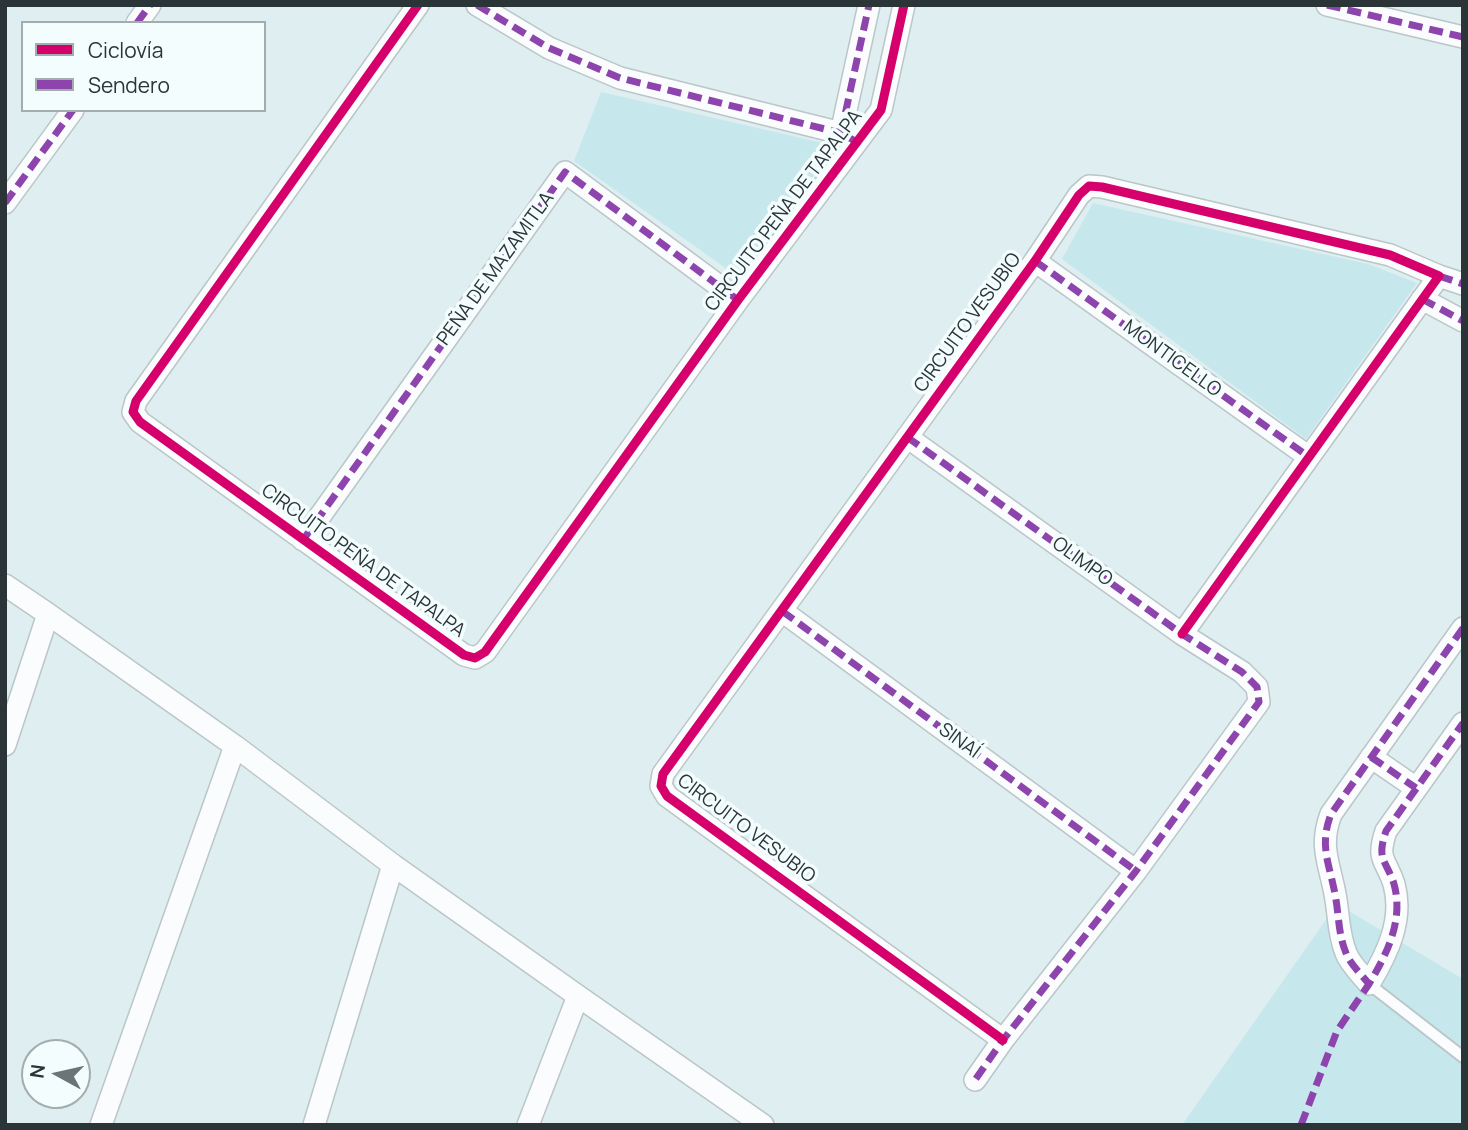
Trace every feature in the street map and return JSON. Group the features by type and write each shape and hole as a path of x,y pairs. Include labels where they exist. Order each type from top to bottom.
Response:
{"street":[{"path":"138,21 150,5"},
{"name":"CIRCUITO PEÑA DE TAPALPA","path":"418,5 136,401 134,412 140,422 303,540 464,655 475,658 485,652 738,300 848,137 881,110 904,5"},
{"name":"CIRCUITO PEÑA DE TAPALPA","path":"477,5 549,48 620,78 848,137"},
{"name":"CIRCUITO PEÑA DE TAPALPA","path":"848,137 869,5"},
{"path":"1327,5 1463,37"},
{"path":"5,203 72,112"},
{"name":"PEÑA DE MAZAMITLA","path":"303,540 565,172 738,300"},
{"name":"CIRCUITO VESUBIO","path":"1003,1040 667,796 661,786 663,774 1035,261 1079,195 1089,187 1115,190 1390,255 1463,284"},
{"name":"MONTICELLO","path":"1035,261 1309,457"},
{"path":"1182,634 1439,276"},
{"path":"1422,299 1463,321"},
{"name":"OLIMPO","path":"907,438 1182,634 1242,672 1257,687 1259,702 1136,871"},
{"path":"5,584 234,746 393,865 578,996 730,1115 763,1125"},
{"name":"SINAÍ","path":"782,611 1136,871"},
{"path":"5,746 48,614"},
{"path":"1463,628 1331,814 1325,831 1325,858 1336,895 1339,928 1346,956 1369,984 1394,936 1394,884 1383,862 1381,847 1385,831 1463,723"},
{"path":"101,1125 234,746"},
{"path":"1371,757 1416,788"},
{"path":"314,1125 393,865"},
{"path":"975,1080 1003,1040 1136,871"},
{"path":"528,1125 578,996"}],"lane":[{"path":"1369,984 1463,1057"}],"shaded area":[{"path":"601,92 836,146 737,276 574,161"},
{"path":"1093,203 1368,264 1417,283 1306,439 1062,259"},
{"path":"1337,904 1463,979 1463,1125 1182,1125"}],"marked path":[{"path":"138,21 150,5"},
{"path":"477,5 549,48 620,78 841,133 855,141"},
{"path":"841,133 869,5"},
{"path":"1327,5 1463,37"},
{"path":"5,203 72,112"},
{"path":"303,540 565,172 738,300"},
{"path":"1035,261 1309,457"},
{"path":"1439,276 1463,284"},
{"path":"1422,299 1463,321"},
{"path":"907,437 1182,634 1242,672 1257,687 1259,702 1136,871 1003,1040 975,1080"},
{"path":"782,611 1136,871"},
{"path":"1463,628 1331,814 1327,825 1326,854 1341,939 1350,961 1369,984 1392,936 1397,911 1394,884 1382,854 1386,831 1463,723"},
{"path":"1371,757 1416,788"},
{"path":"1301,1125 1337,1031 1369,984"}],"cycle path":[{"path":"418,5 136,401 133,412 140,422 464,655 475,658 485,652 738,300 881,110 904,5"},
{"path":"1003,1040 667,796 661,786 663,774 1035,261 1079,195 1089,186 1390,255 1439,276 1182,634"}]}
